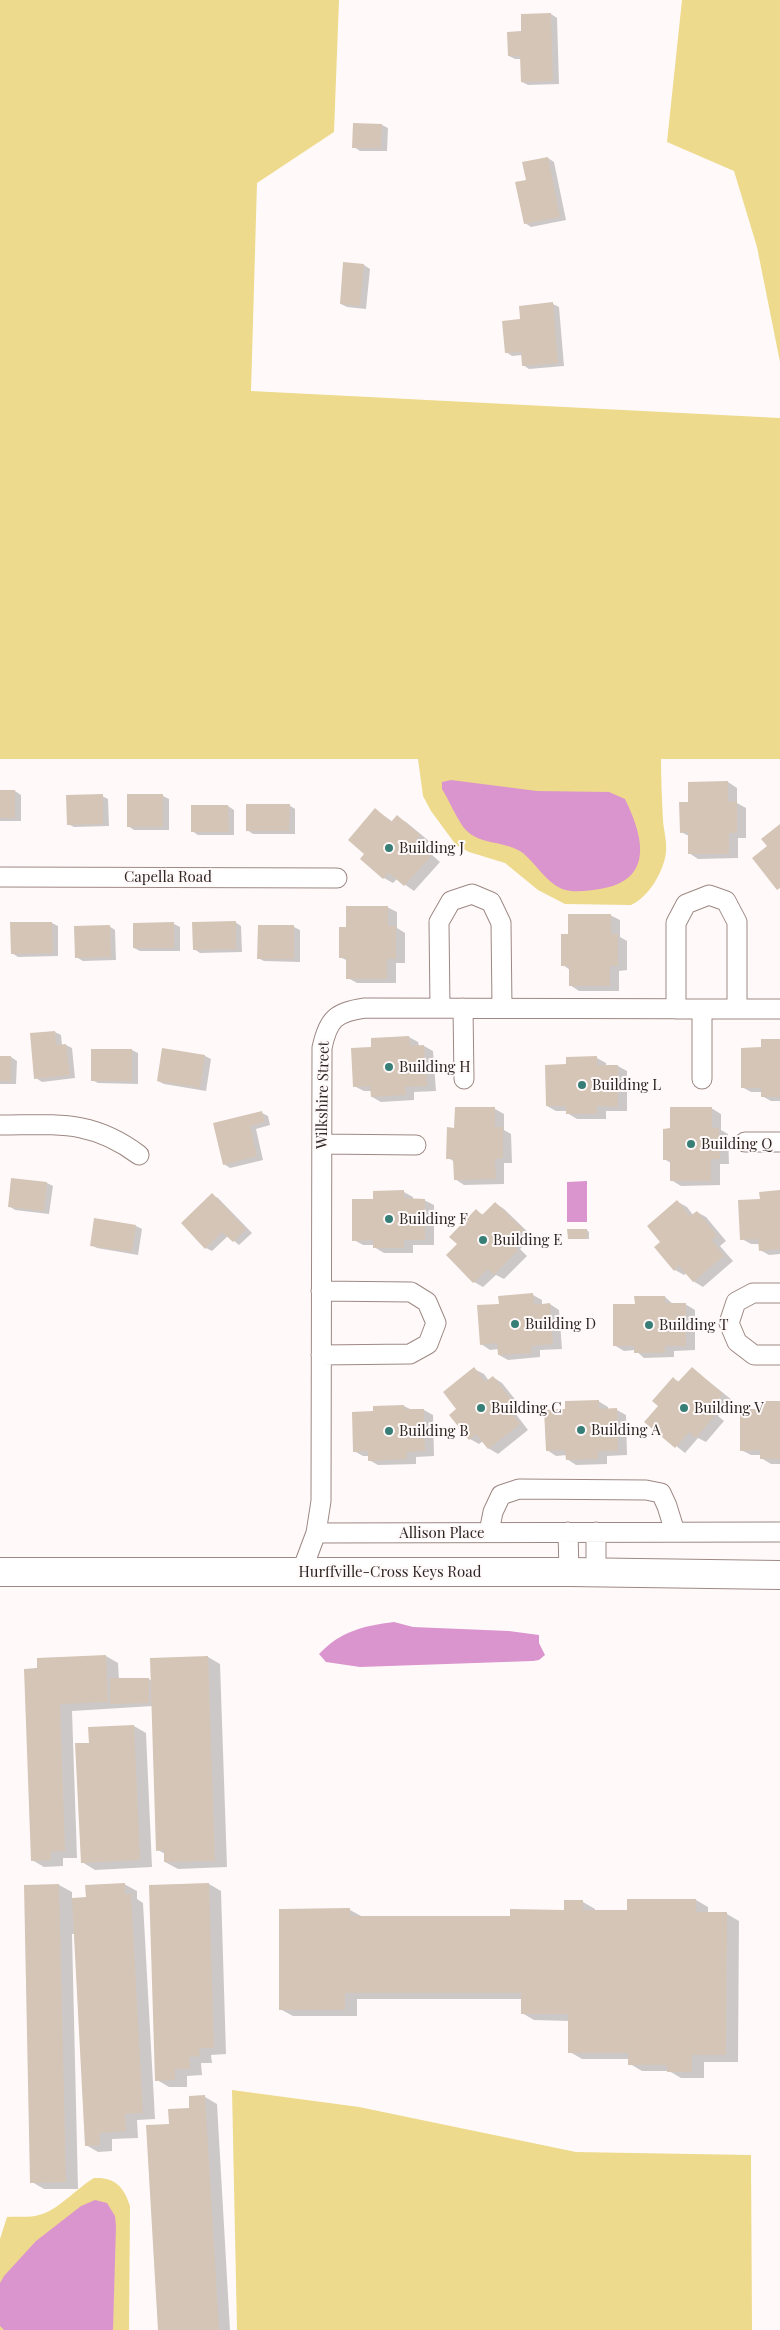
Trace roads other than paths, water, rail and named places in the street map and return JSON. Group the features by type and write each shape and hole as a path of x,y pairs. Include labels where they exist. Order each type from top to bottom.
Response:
{"main road":[{"name":"Hurffville-Cross Keys Road","path":"0,1572 596,1572 780,1575"}],"street":[{"name":"Capella Road","path":"0,877 337,878"},
{"path":"440,1008 439,922 451,901 472,894 491,902 500,923 502,1008"},
{"path":"676,1009 676,924 686,904 709,895 726,902 737,922 736,1009"},
{"name":"Wilkshire Street","path":"301,1573 316,1533 320,1501 322,1048 325,1030 335,1016 349,1010 365,1008 780,1009"},
{"path":"464,1008 464,1079"},
{"path":"702,1009 702,1079"},
{"path":"0,1126 70,1125 88,1128 114,1138 139,1155"},
{"path":"745,1142 780,1142"},
{"path":"322,1144 416,1145"},
{"path":"321,1291 410,1292 427,1302 436,1324 428,1344 410,1354 321,1355"},
{"path":"780,1293 753,1293 736,1302 729,1323 737,1342 754,1356 780,1355"},
{"path":"488,1532 493,1512 501,1495 519,1489 646,1490 660,1493 667,1506 675,1532"},
{"path":"568,1532 569,1572"},
{"path":"596,1532 596,1572"},
{"name":"Allison Place","path":"316,1533 780,1532"}],"place":[{"name":"Building J","path":"389,848"},
{"name":"Building H","path":"389,1067"},
{"name":"Building L","path":"582,1085"},
{"name":"Building Q","path":"691,1144"},
{"name":"Building F","path":"389,1219"},
{"name":"Building E","path":"483,1240"},
{"name":"Building D","path":"515,1324"},
{"name":"Building T","path":"649,1325"},
{"name":"Building C","path":"481,1408"},
{"name":"Building V","path":"684,1408"},
{"name":"Building A","path":"581,1430"},
{"name":"Building B","path":"389,1431"}]}
